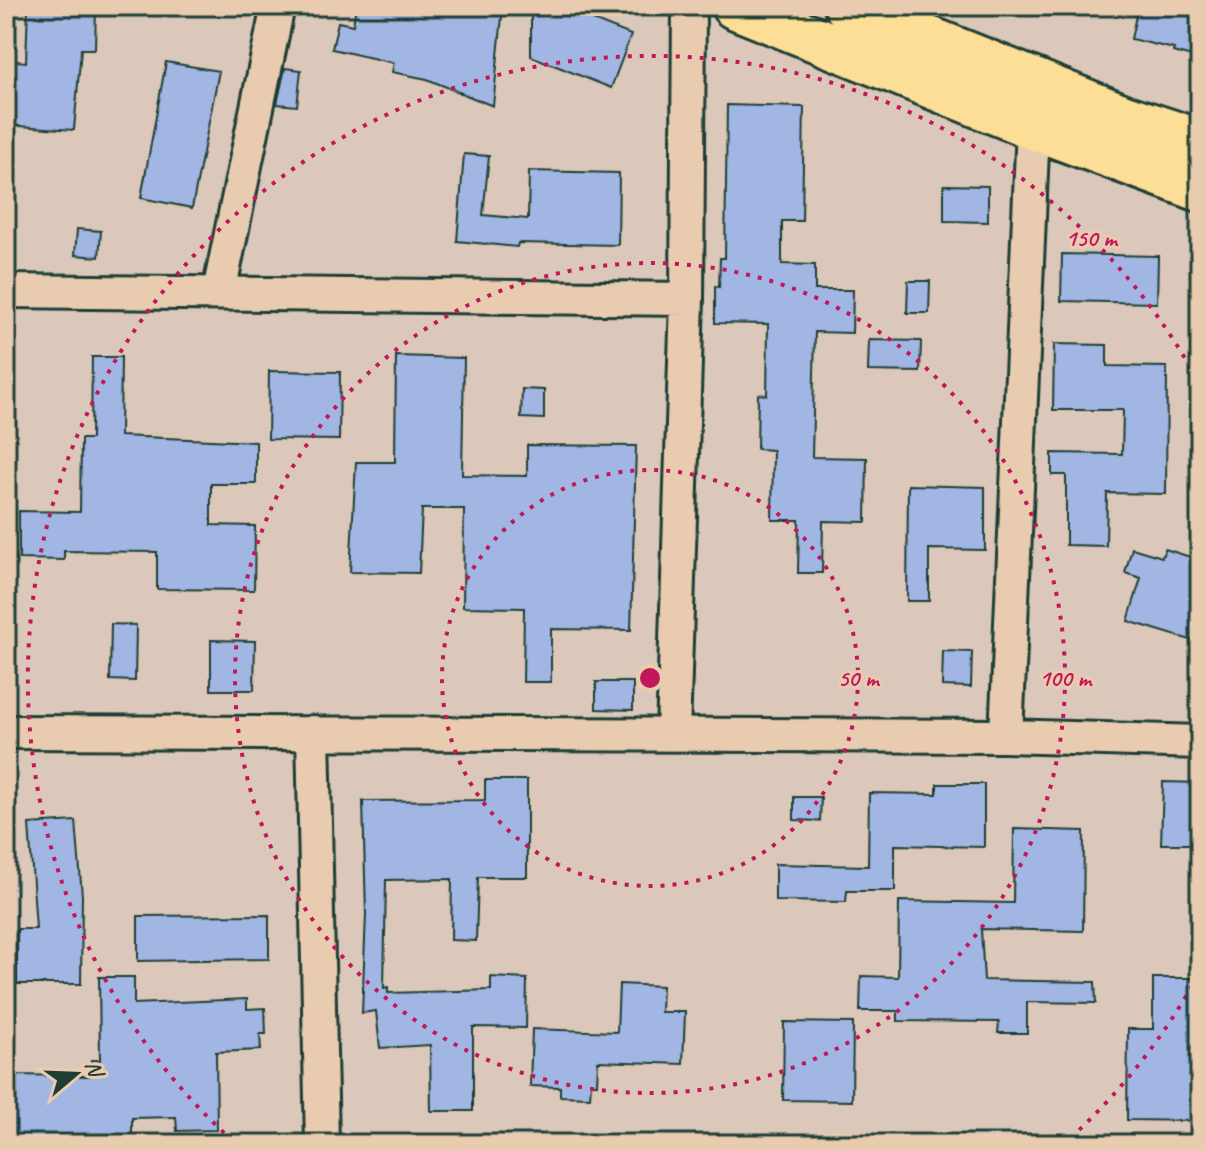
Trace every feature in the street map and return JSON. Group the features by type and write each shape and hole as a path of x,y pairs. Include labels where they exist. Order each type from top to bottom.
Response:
{"main road":[{"path":"734,6 1033,127 1200,189"},
{"path":"847,6 1124,117 1200,142"}],"street":[{"path":"219,292 278,6"},
{"path":"673,734 687,299 689,6"},
{"path":"1006,736 1033,127"},
{"path":"6,291 687,299"},
{"path":"6,732 1006,736 1200,742"},
{"path":"313,732 322,1144"}],"building":[{"path":"28,6 96,6 95,49 81,49 74,130 6,125 6,60 26,62"},
{"path":"356,6 503,6 493,106 427,79 392,72 394,63 332,49 338,22 353,25"},
{"path":"531,6 558,6 631,35 611,88 531,56"},
{"path":"1138,6 1161,6 1200,15 1196,58 1173,52 1174,49 1131,39"},
{"path":"166,62 219,71 192,208 141,198"},
{"path":"285,68 301,70 297,106 277,104"},
{"path":"727,105 804,107 802,221 782,221 782,264 815,265 815,290 853,290 852,333 815,332 812,457 867,458 866,522 823,521 822,573 798,573 799,520 772,520 773,450 757,449 758,394 767,395 768,324 715,323 715,286 719,287 720,258 725,258"},
{"path":"464,154 489,156 483,215 528,219 529,171 619,173 618,245 518,243 517,247 457,241"},
{"path":"944,185 988,186 988,222 944,221"},
{"path":"77,229 101,231 99,257 75,255"},
{"path":"1062,254 1158,256 1157,303 1061,301"},
{"path":"908,281 930,281 929,313 907,313"},
{"path":"869,340 921,341 920,372 868,371"},
{"path":"1054,344 1107,345 1107,366 1167,367 1166,494 1107,493 1106,546 1066,545 1066,475 1052,475 1052,453 1122,454 1123,410 1053,410"},
{"path":"396,356 464,358 462,475 527,476 527,445 636,446 631,630 551,629 551,682 523,682 524,608 463,607 464,509 422,509 419,573 350,572 356,462 395,462"},
{"path":"92,357 121,357 120,436 256,442 256,484 211,484 211,525 255,526 254,590 157,589 157,552 64,551 64,560 19,559 19,511 80,512 81,439 91,439"},
{"path":"269,371 340,372 339,440 268,439"},
{"path":"522,389 544,390 544,419 521,418"},
{"path":"908,485 985,487 985,550 929,549 929,601 907,601"},
{"path":"1132,548 1162,557 1165,549 1200,560 1200,582 1192,607 1200,608 1200,643 1128,621 1141,578 1125,573"},
{"path":"111,624 136,625 135,681 110,680"},
{"path":"211,640 255,641 254,690 211,690"},
{"path":"943,651 972,652 971,687 942,686"},
{"path":"596,682 633,682 633,710 596,709"},
{"path":"485,780 527,780 527,877 478,877 476,941 451,940 452,879 386,880 384,988 388,987 388,993 491,990 491,977 527,979 526,1028 473,1027 473,1111 431,1111 430,1045 380,1048 376,1011 362,1013 366,914 363,801 485,800"},
{"path":"1163,782 1200,783 1200,844 1161,844"},
{"path":"937,784 984,784 984,847 895,845 895,891 847,891 846,902 775,901 775,864 868,866 869,793 937,794"},
{"path":"794,797 821,797 820,821 794,820"},
{"path":"76,821 82,896 81,984 17,984 17,929 36,929 29,824"},
{"path":"1014,829 1084,831 1083,931 981,929 984,980 1095,982 1096,1003 1027,1002 1027,1033 998,1033 999,1022 898,1021 898,1011 860,1011 861,976 898,977 899,901 1013,903"},
{"path":"269,915 269,959 138,961 138,916"},
{"path":"99,977 134,977 134,1004 247,999 247,1009 265,1008 266,1034 260,1034 261,1050 216,1052 217,1130 177,1131 176,1117 132,1118 132,1144 6,1144 6,1075 90,1076 91,1060 100,1060"},
{"path":"1153,978 1200,978 1200,1121 1127,1120 1128,1029 1153,1029"},
{"path":"619,984 662,986 661,1012 685,1012 683,1064 598,1061 597,1084 591,1084 590,1097 560,1096 560,1087 530,1086 532,1029 617,1032"},
{"path":"784,1022 853,1023 852,1101 783,1100"}]}
